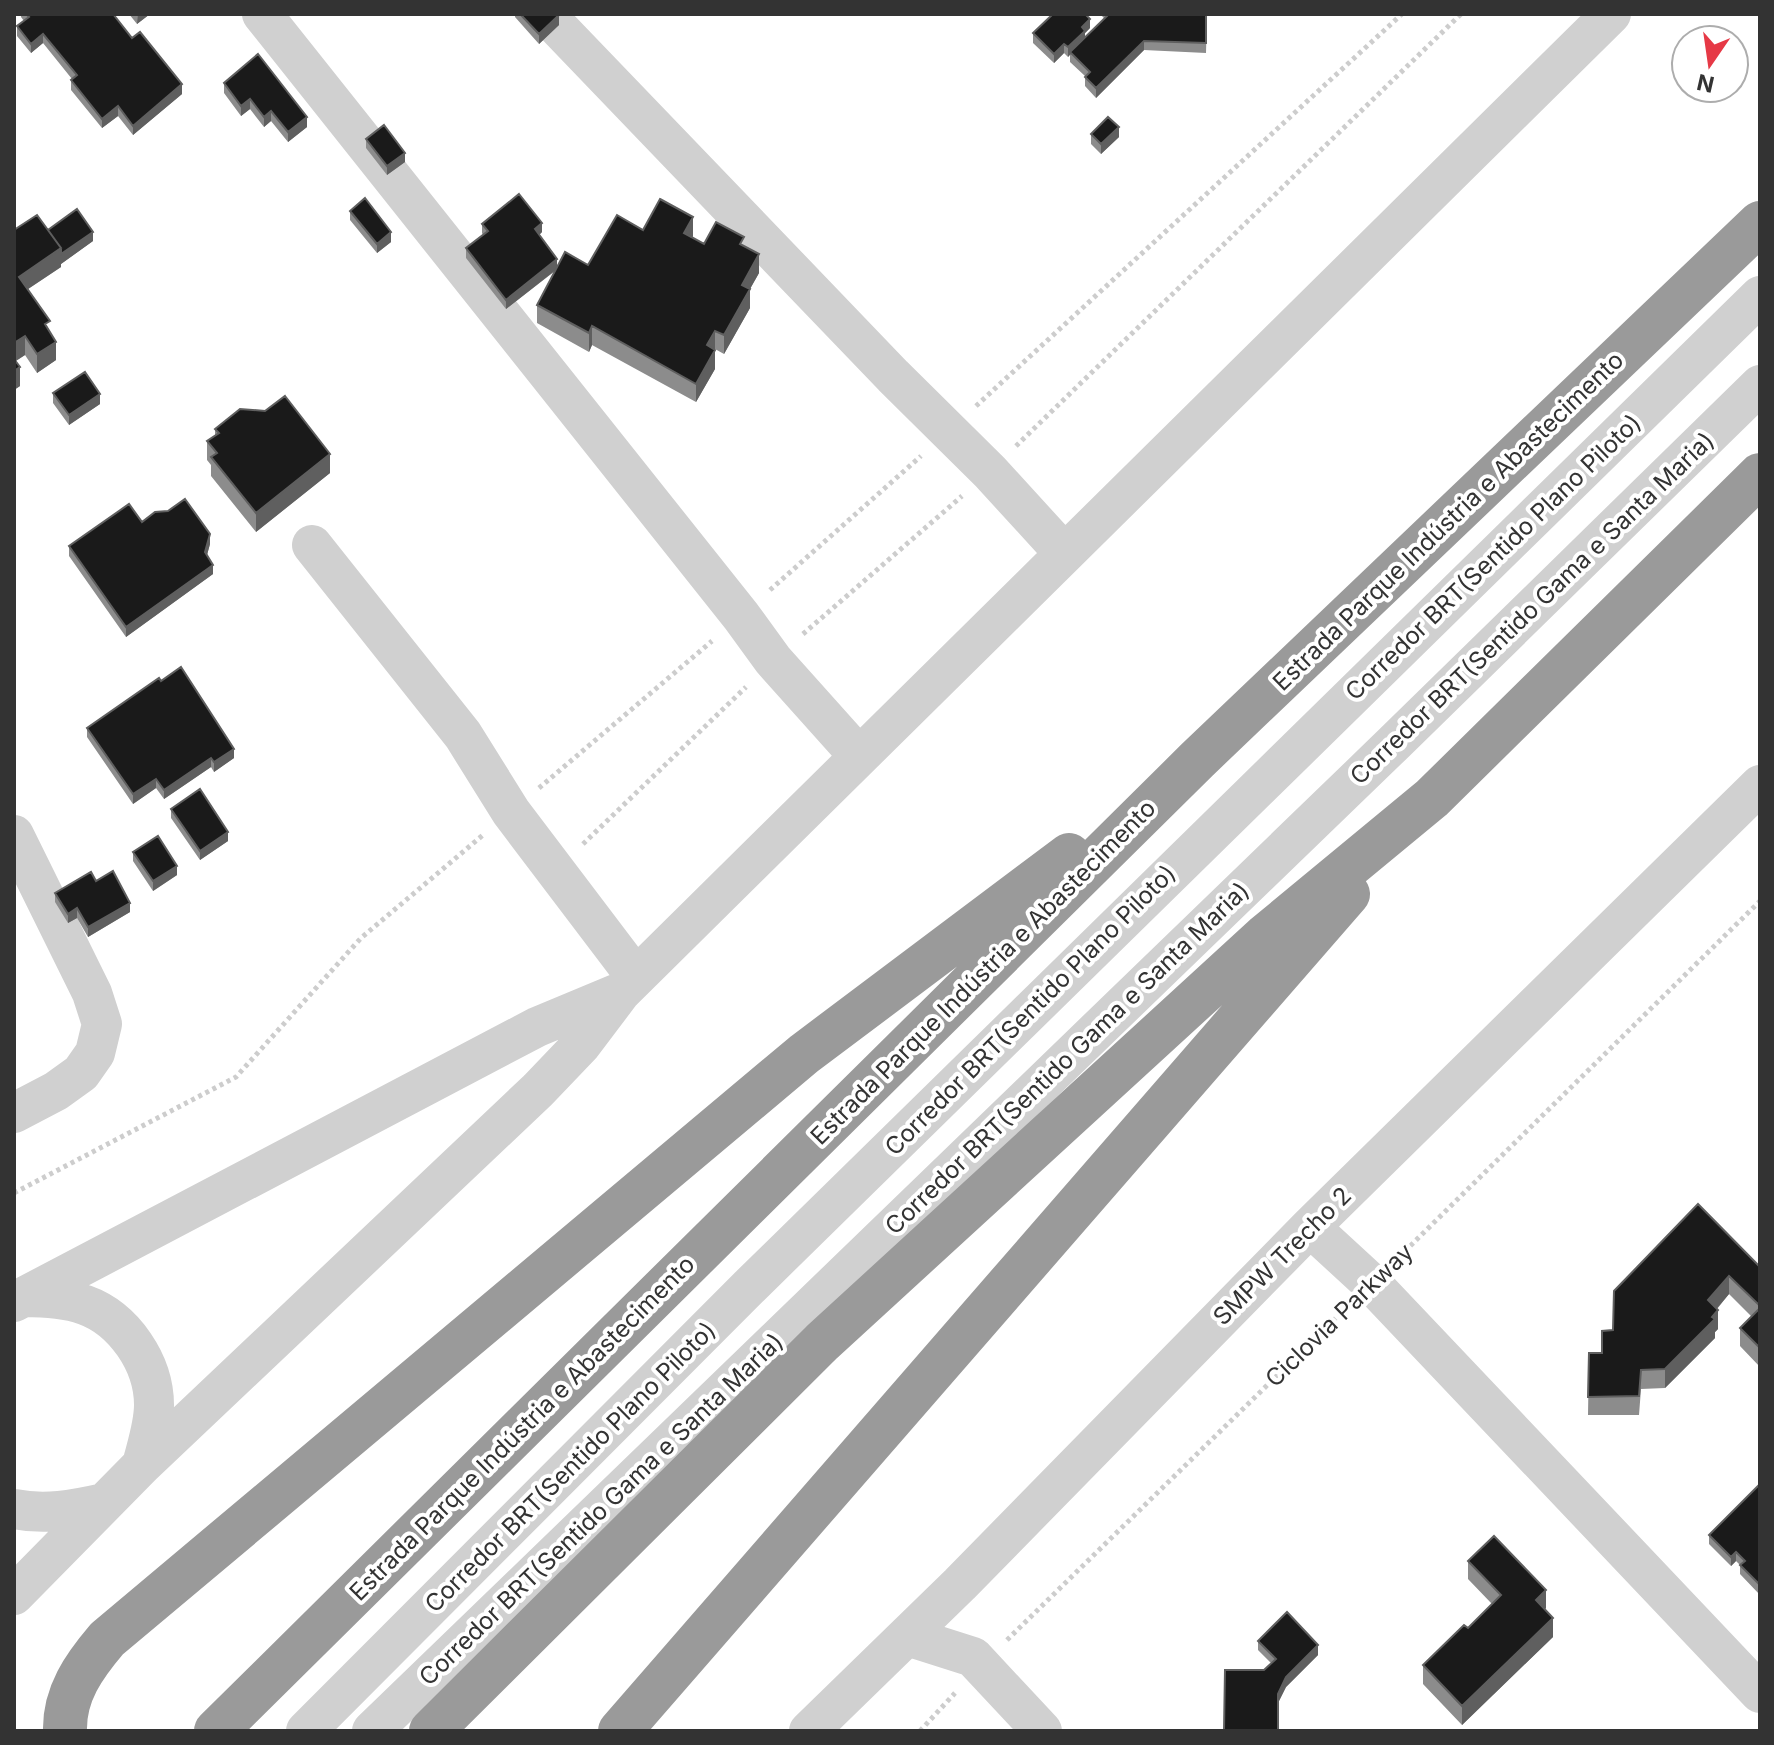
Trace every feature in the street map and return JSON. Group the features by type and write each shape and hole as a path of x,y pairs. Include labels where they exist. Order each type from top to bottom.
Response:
{"highway":[{"name":"Estrada Parque Indústria e Abastecimento","path":"216,1731 1197,760 1760,223"},
{"path":"620,1731 1432,798 1760,475"},
{"path":"65,1731 71,1692 85,1664 107,1639 804,1054 1197,760"},
{"path":"431,1731 822,1342 1265,936 1432,798"}],"street":[{"path":"262,14 773,660 858,755"},
{"path":"14,1595 142,1465 538,1090 581,1045 629,985 858,755 1611,14"},
{"path":"552,21 904,387 990,472 1064,553"},
{"name":"Corredor BRT(Sentido Plano Piloto)","path":"306,1731 773,1264 1760,296"},
{"name":"Corredor BRT(Sentido Gama e Santa Maria)","path":"372,1731 1760,385"},
{"path":"312,545 463,735 511,812 629,985"},
{"name":"SMPW Trecho 2","path":"809,1731 960,1584 1310,1227 1760,785"},
{"path":"14,835 92,993 102,1024 95,1053 81,1073 56,1091 14,1113"},
{"path":"19,1300 537,1027 629,985"},
{"path":"1310,1227 1372,1284 1760,1693"},
{"path":"19,1300 56,1297 87,1305 114,1321 135,1344 149,1372 154,1403 151,1434 142,1465"},
{"path":"14,1509 66,1512 104,1503"},
{"path":"960,1584 977,1661"},
{"path":"907,1636 977,1661 1042,1731"}],"path":[{"name":"Ciclovia Parkway","path":"920,1731 977,1661 1372,1284 1760,901"}],"building":[{"path":"26,14 113,14 132,38 140,32 182,84 133,126 118,106 102,119 71,80 77,75 43,34 31,44 17,26 29,17"},
{"path":"520,14 558,14 559,15 539,34"},
{"path":"1053,14 1085,14 1090,19 1082,27 1085,31 1068,47 1064,44 1054,54 1033,33"},
{"path":"1109,14 1206,14 1206,43 1144,41 1096,88 1085,77 1090,72 1070,52"},
{"path":"258,54 307,117 288,132 271,111 264,117 250,99 241,106 224,83"},
{"path":"1108,117 1119,127 1101,144 1091,134"},
{"path":"384,125 405,153 387,166 366,139"},
{"path":"519,194 542,223 535,229 557,259 506,300 466,248 488,231 482,224"},
{"path":"365,198 391,232 377,244 350,211"},
{"path":"660,199 693,217 684,233 704,244 716,222 744,237 740,244 759,254 742,285 750,289 724,335 715,331 707,345 715,350 696,384 592,326 589,333 537,305 565,252 588,265 617,215 643,230"},
{"path":"77,209 93,232 61,254 61,248 48,230"},
{"path":"37,215 61,248 19,277 50,321 45,324 56,342 37,354 25,336 14,343 14,230"},
{"path":"85,372 100,394 69,415 53,393"},
{"path":"285,396 330,454 256,513 211,457 217,453 207,441 219,433 215,429 240,409 265,411"},
{"path":"185,499 210,534 205,552 213,565 126,627 69,546 129,504 142,522 155,512 168,511"},
{"path":"181,667 234,749 214,762 211,758 164,790 156,779 133,794 87,728 159,678 161,681"},
{"path":"200,789 228,832 200,851 171,809"},
{"path":"158,836 177,866 153,881 133,852"},
{"path":"113,871 130,903 88,927 77,908 68,914 55,893 91,872 96,881"},
{"path":"1698,1204 1760,1267 1760,1306 1729,1276 1708,1300 1718,1310 1712,1317 1715,1319 1665,1369 1641,1370 1639,1396 1588,1397 1589,1353 1602,1353 1602,1331 1613,1330 1614,1291"},
{"path":"1760,1308 1760,1348 1740,1328"},
{"path":"1760,1484 1760,1585 1740,1565 1745,1561 1736,1552 1731,1557 1709,1535"},
{"path":"1494,1536 1546,1590 1536,1600 1553,1618 1462,1706 1423,1665 1464,1625 1468,1628 1501,1595 1468,1561"},
{"path":"1287,1612 1318,1645 1286,1677 1278,1694 1280,1731 1224,1731 1225,1670 1264,1670 1276,1659 1258,1641"}]}
